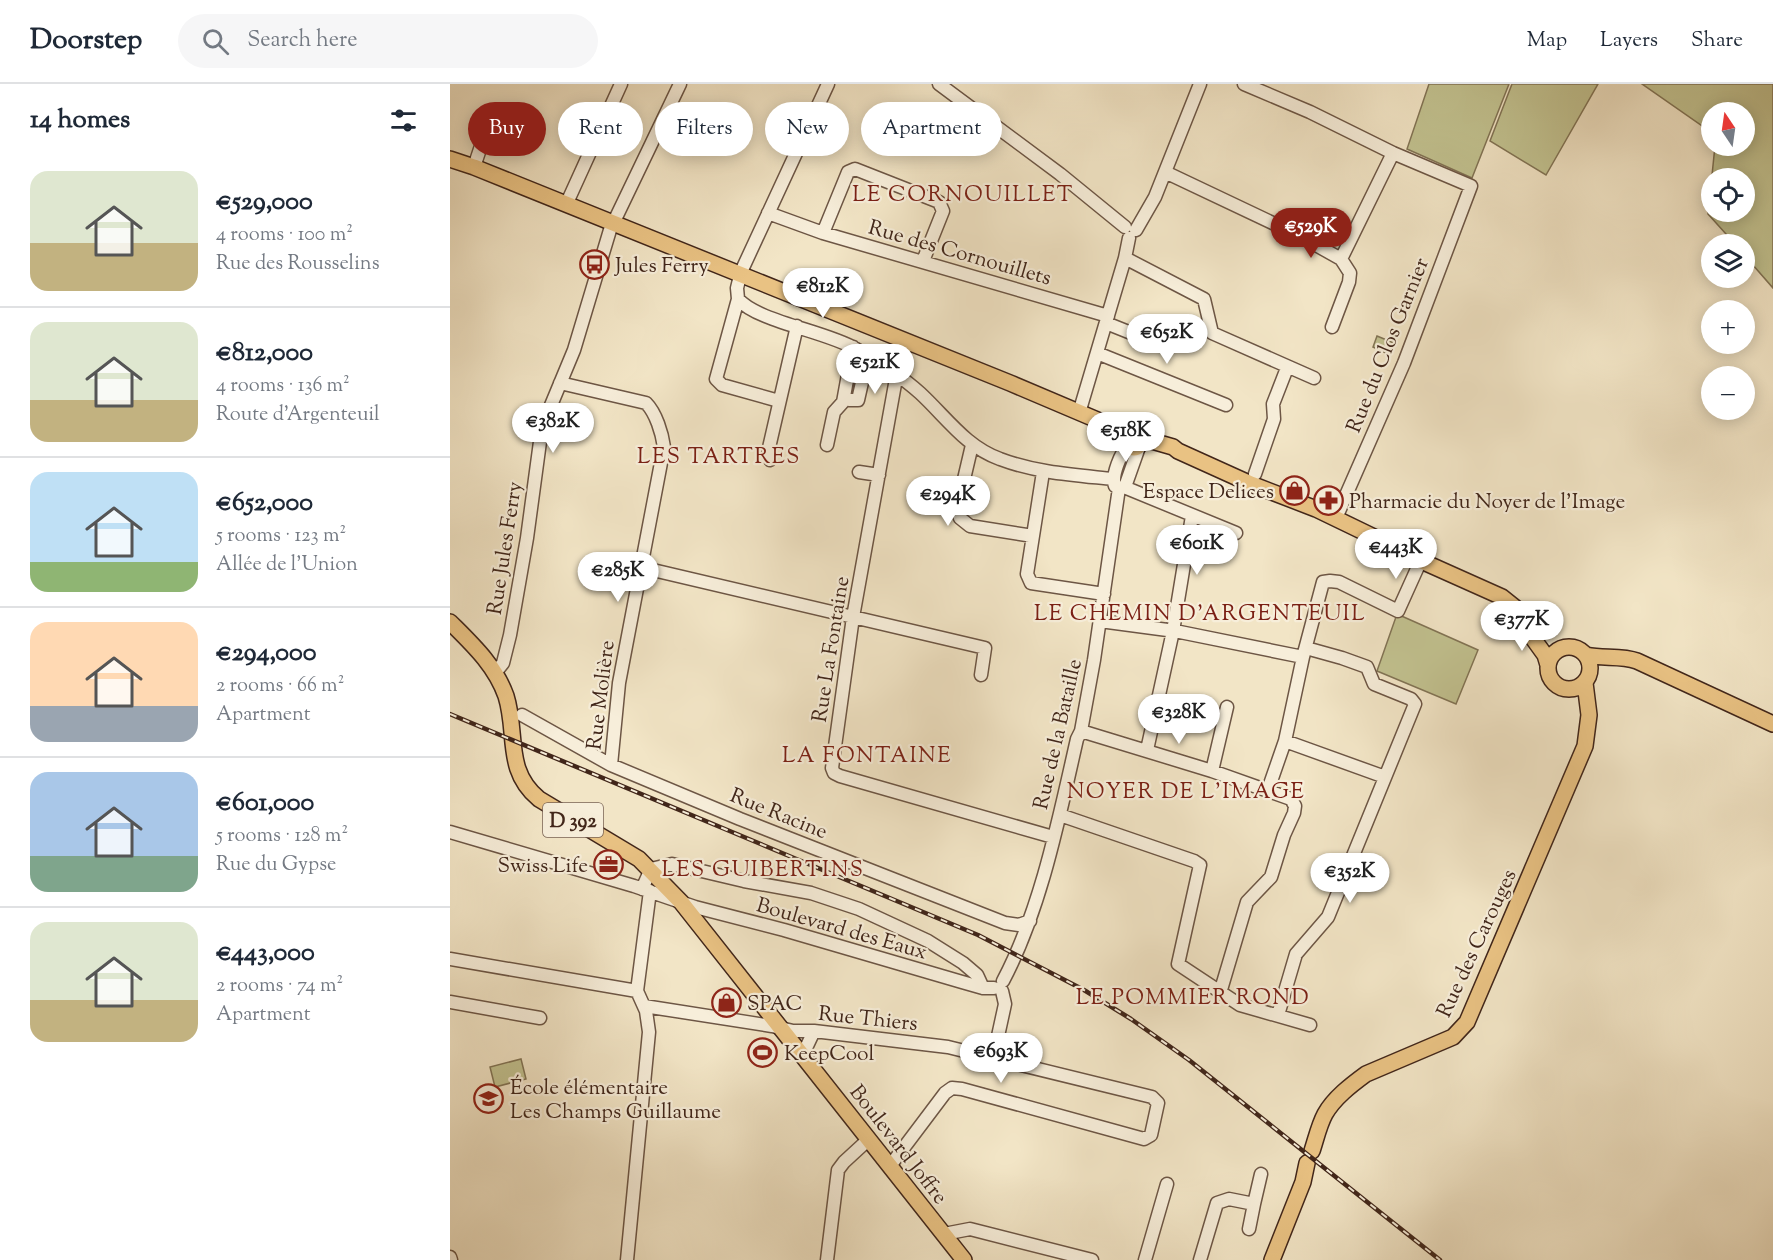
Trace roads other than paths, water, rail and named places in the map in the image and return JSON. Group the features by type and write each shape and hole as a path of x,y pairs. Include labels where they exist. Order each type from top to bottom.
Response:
{"main road":[{"path":"450,159 1080,413 1145,449 1178,451 1336,518 1408,555 1510,601 1545,656 1552,681 1556,686 1573,689 1609,664 1635,660"},
{"name":"Boulevard Joffre","path":"450,622 477,649 495,673 509,708 515,764 528,788 539,800 628,850 651,869 681,902 964,1260"},
{"path":"1527,627 1547,643 1562,649 1574,648 1586,655 1598,658 1635,660 1773,724"},
{"path":"1548,665 1553,655 1562,649"},
{"path":"1586,655 1590,668 1587,679"},
{"name":"Rue des Carouges","path":"1272,1260 1303,1182 1325,1115 1342,1094 1358,1080 1377,1069 1453,1037 1463,1028 1585,746 1588,721 1587,679"},
{"path":"1566,689 1577,698 1588,721"}],"street":[{"path":"566,205 621,84"},
{"name":"Rue Jules Ferry","path":"495,673 503,663 510,635 527,538 541,433 578,339 599,261 613,224 680,84"},
{"path":"779,401 722,385 716,379 738,299 736,288 740,275 828,84"},
{"path":"939,84 1060,174 1130,232"},
{"path":"1080,413 1125,258 1130,232 1155,196 1200,84"},
{"path":"1244,84 1310,112 1392,153 1341,259"},
{"name":"Rue du Clos Garnier","path":"1336,518 1404,363 1471,186 1392,153"},
{"path":"474,167 478,156"},
{"path":"823,233 849,172 855,169 939,202 943,211 923,261"},
{"path":"1165,172 1300,236 1341,259 1350,273 1349,282 1332,327"},
{"name":"Rue des Cornouillets","path":"768,213 823,233 923,261 1107,319 1141,337"},
{"path":"1125,258 1204,298 1212,333 1314,378"},
{"path":"738,299 754,312 854,347 897,373 972,445 1000,459 1043,472 1119,485 1236,533"},
{"path":"770,460 768,452 797,326"},
{"name":"Rue La Fontaine","path":"907,342 897,373 853,617 832,763 834,773 1053,837"},
{"path":"827,445 834,412 843,402 854,347"},
{"path":"1097,353 1226,405"},
{"path":"849,400 858,400 868,356"},
{"path":"1255,474 1274,419 1273,404 1287,368"},
{"name":"Rue Molière","path":"560,383 646,403 652,410 663,438 664,447 619,683 611,765"},
{"name":"Rue de la Bataille","path":"993,1059 1005,1004 996,987 1030,921 1060,815 1077,739 1081,731 1100,621 1124,448 1134,442"},
{"path":"972,445 957,509 960,518 970,526 1033,536"},
{"path":"859,472 879,475"},
{"path":"1043,472 1028,574 1031,583 1104,594"},
{"path":"1147,750 1173,631 1192,516"},
{"path":"1268,790 1285,741 1304,653 1323,582 1334,581 1398,611 1421,560"},
{"path":"640,567 985,648 981,675"},
{"path":"1100,621 1342,658 1367,667 1374,684 1412,699 1414,704 1328,917 1296,954 1278,1016"},
{"path":"1212,771 1227,706"},
{"name":"Rue Racine","path":"522,715 611,765 740,819 1005,923 1019,925 1030,921"},
{"path":"1081,731 1268,790 1291,799 1295,806 1270,877 1247,902 1220,993"},
{"path":"1285,741 1385,777"},
{"path":"1060,815 1200,865 1178,964 1240,1005 1311,1025"},
{"name":"Boulevard des Eaux","path":"450,832 681,902 996,987"},
{"path":"627,1260 649,1032 644,1006 637,991 646,890 651,869 672,864 831,898 928,941 996,987"},
{"path":"450,959 637,991"},
{"path":"450,1002 540,1018"},
{"name":"Rue Thiers","path":"644,1006 782,1029 948,1047 1152,1097 1158,1103 1152,1136 1144,1139 952,1088 945,1093 890,1166"},
{"path":"805,1059 806,1048 814,1031"},
{"path":"827,1260 838,1170 843,1162 869,1139"},
{"path":"1249,1229 1261,1174"},
{"path":"1145,1260 1167,1184"},
{"path":"1200,1260 1217,1203 1229,1199 1254,1204"},
{"path":"944,1234 970,1228 1092,1260"}],"railway":[{"path":"450,714 978,935 1084,990 1131,1019 1189,1060 1440,1260"}],"place":[{"name":"Jules Ferry","path":"594,265"},
{"name":"Espace Delices","path":"1295,491"},
{"name":"Pharmacie du Noyer de l'Image","path":"1328,501"},
{"name":"Swiss Life","path":"609,865"},
{"name":"SPAC","path":"726,1003"},
{"name":"KeepCool","path":"763,1053"},
{"name":"École élémentaire Les Champs Guillaume","path":"489,1099"}],"district":[{"name":"LE CORNOUILLET","path":"963,193"},
{"name":"LES TARTRES","path":"719,455"},
{"name":"LE CHEMIN D'ARGENTEUIL","path":"1200,612"},
{"name":"LA FONTAINE","path":"867,754"},
{"name":"NOYER DE L'IMAGE","path":"1186,790"},
{"name":"LES GUIBERTINS","path":"763,868"},
{"name":"LE POMMIER ROND","path":"1193,996"}]}
